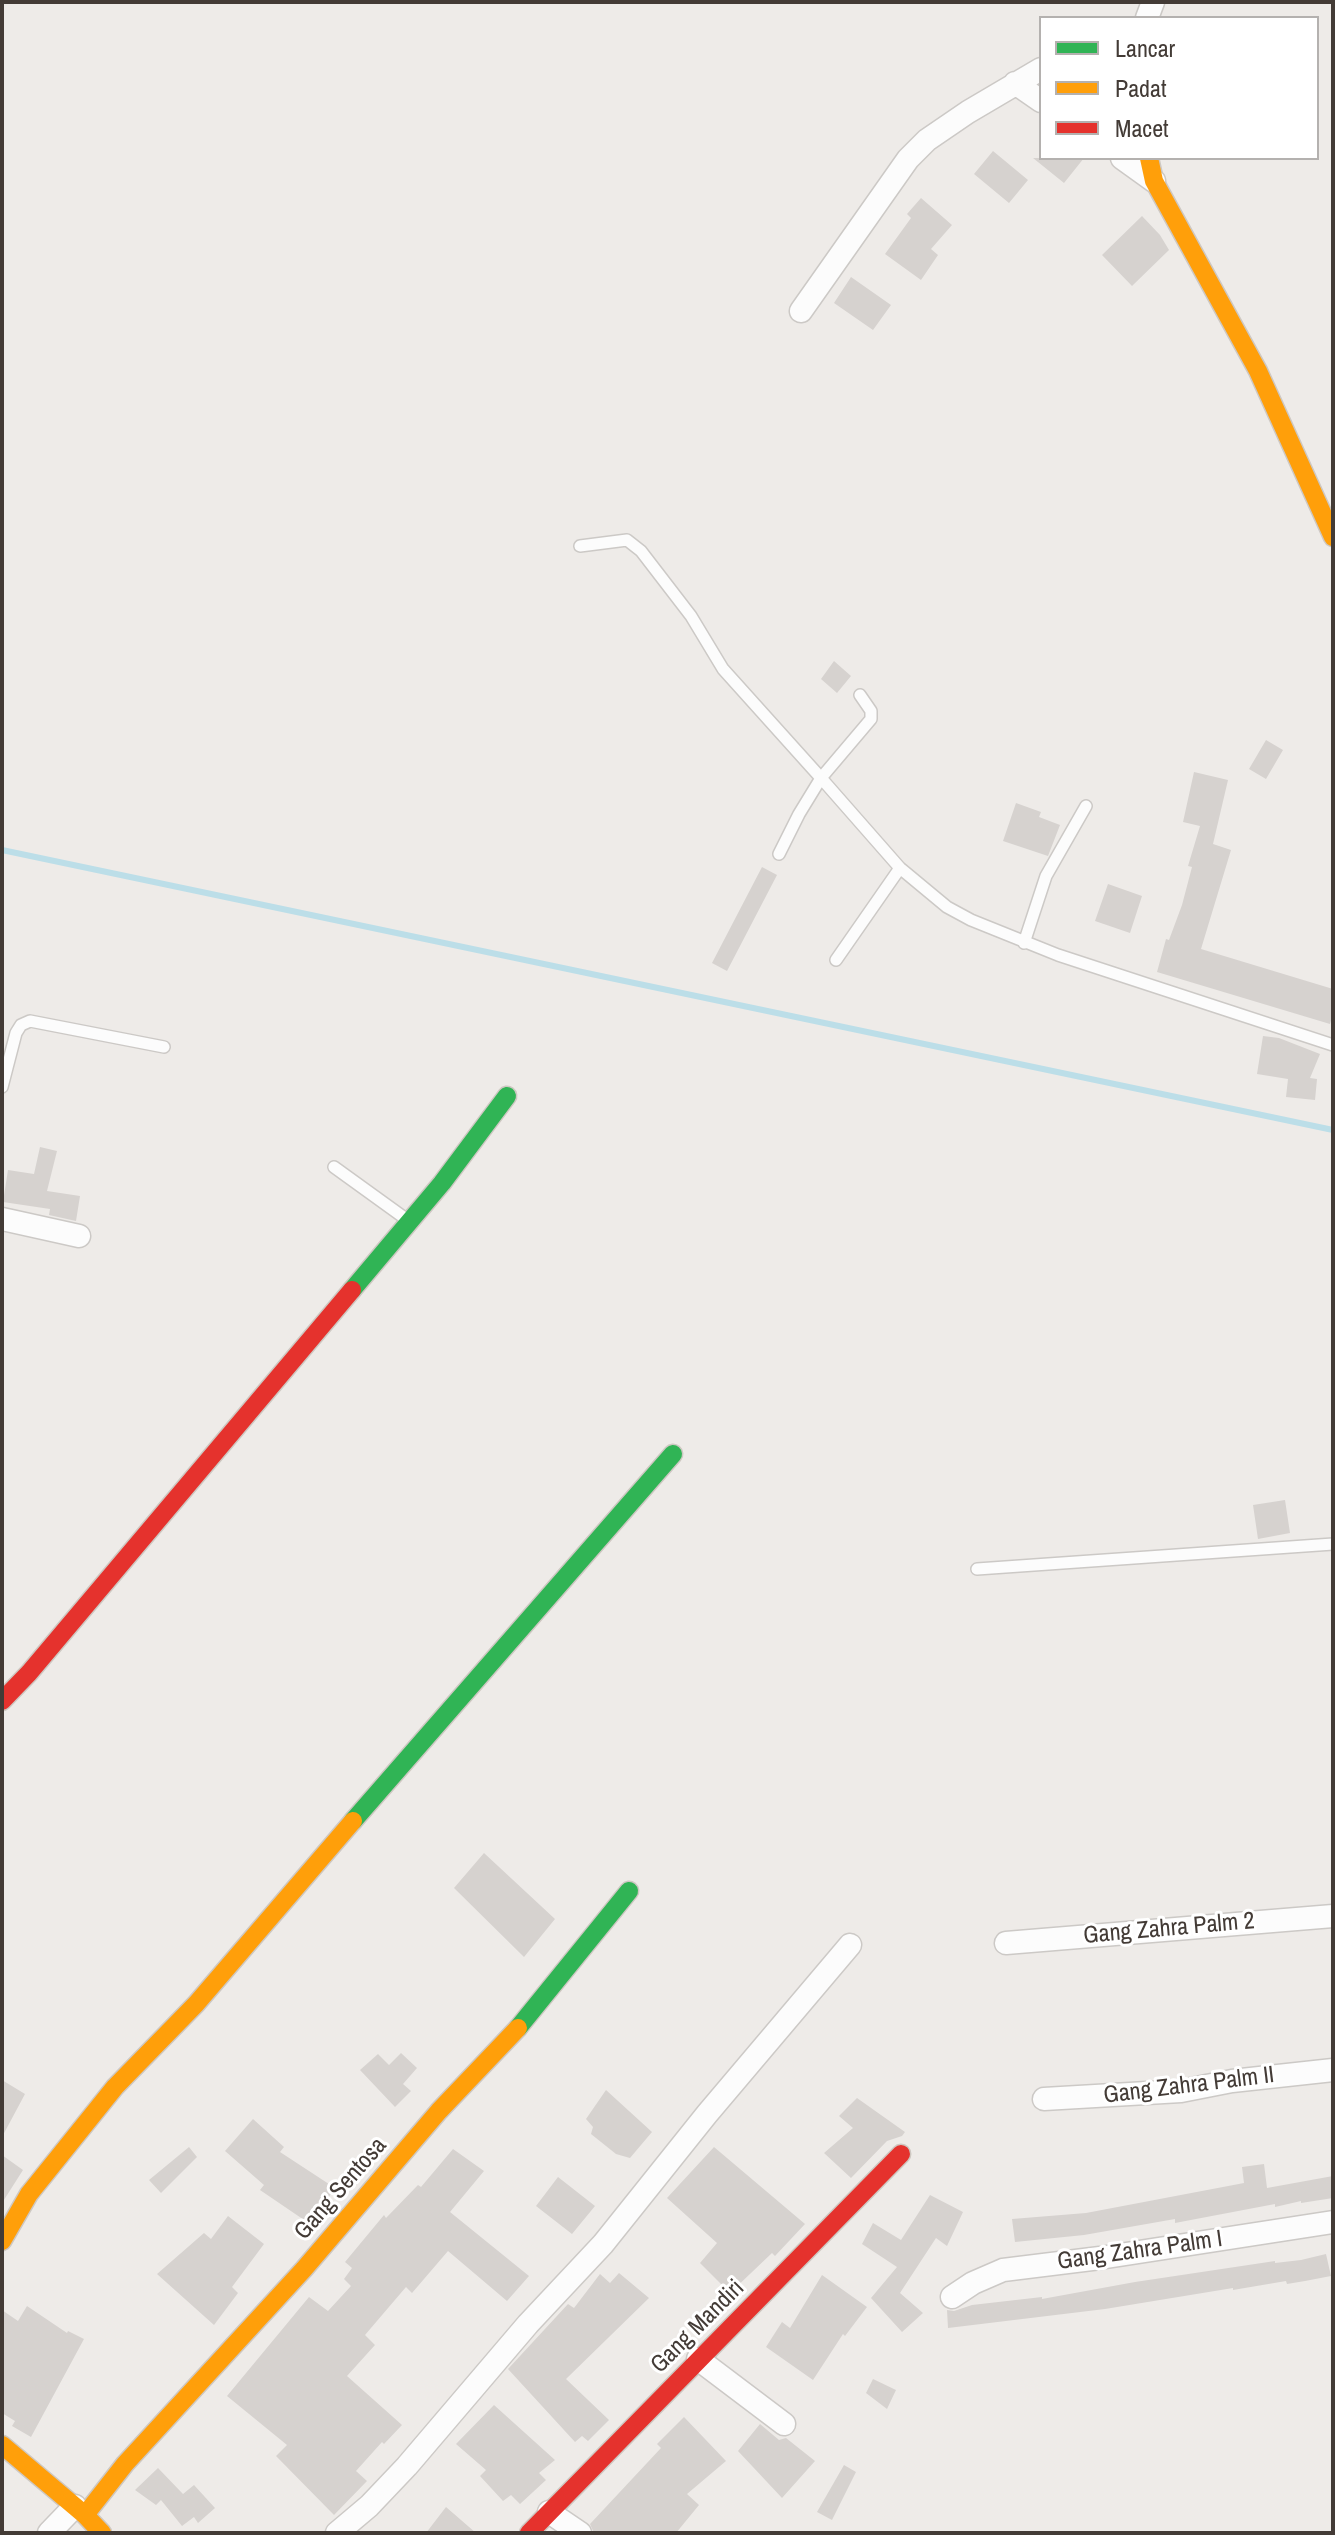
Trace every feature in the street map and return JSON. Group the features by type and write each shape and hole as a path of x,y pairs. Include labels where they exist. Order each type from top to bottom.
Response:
{"street":[{"path":"801,311 908,159 927,140 1039,70"},
{"path":"1015,83 1039,100"},
{"path":"1125,160 1154,181"},
{"path":"1149,160 1154,181 1172,218 1258,371 1333,537"},
{"path":"2,1701 410,1222 507,1096"},
{"path":"2,1219 79,1236"},
{"path":"2,2241 29,2194 115,2087 196,2004 297,1883 673,1454"},
{"name":"Gang Sentosa","path":"80,2510 323,2247 439,2111 505,2044 629,1891"},
{"name":"Gang Zahra Palm 2","path":"1006,1943 1333,1916"},
{"path":"337,2533 369,2506 407,2466 528,2324 603,2244 707,2114 850,1945"},
{"name":"Gang Zahra Palm II","path":"1044,2099 1181,2091 1232,2081 1333,2070"},
{"name":"Gang Mandiri","path":"529,2533 901,2154"},
{"name":"Gang Zahra Palm I","path":"952,2297 973,2283 1003,2270 1333,2222"},
{"path":"698,2359 784,2424"},
{"path":"2,2445 80,2510 102,2533"},
{"path":"49,2533 80,2510"},
{"path":"549,2512 580,2533"}],"lane":[{"path":"580,546 627,540 641,551 691,616 723,669 900,868 947,907 1024,943 1333,1045"},
{"path":"779,854 821,778 871,719 871,711 860,695"},
{"path":"1024,943 1046,876 1086,806"},
{"path":"836,960 900,868"},
{"path":"2,1087 16,1033 21,1025 30,1021 164,1047"},
{"path":"334,1167 410,1222"},
{"path":"977,1569 1333,1544"}],"building":[{"path":"993,151 1028,180 1009,203 974,174"},
{"path":"1033,158 1082,160 1064,183"},
{"path":"921,198 952,225 931,249 938,255 921,280 885,254 911,218 907,214"},
{"path":"1142,216 1169,250 1132,286 1102,255"},
{"path":"851,277 891,305 873,330 834,303"},
{"path":"834,661 851,676 837,693 821,679"},
{"path":"1266,740 1283,750 1266,779 1249,769"},
{"path":"1194,772 1228,780 1213,844 1231,850 1201,949 1333,989 1330,1024 1157,972 1166,939 1169,940 1182,905 1192,867 1188,866 1200,826 1183,822"},
{"path":"1016,803 1041,812 1039,817 1060,825 1048,856 1003,841"},
{"path":"762,867 777,875 727,971 712,963"},
{"path":"1108,884 1142,896 1130,933 1095,921"},
{"path":"1263,1036 1279,1038 1320,1054 1310,1078 1317,1079 1315,1100 1286,1097 1288,1079 1257,1074"},
{"path":"40,1147 57,1151 47,1191 80,1196 76,1221 49,1215 50,1209 3,1202 8,1170 34,1174"},
{"path":"1285,1500 1290,1533 1258,1539 1253,1505"},
{"path":"484,1853 555,1919 524,1957 454,1888"},
{"path":"401,2053 417,2068 403,2084 411,2091 395,2107 360,2070 378,2054 389,2065"},
{"path":"2,2080 25,2094 2,2137"},
{"path":"606,2090 652,2132 630,2158 616,2154 591,2134 593,2127 586,2119"},
{"path":"857,2098 905,2132 887,2141 851,2178 824,2153 853,2128 839,2116"},
{"path":"253,2119 284,2147 280,2152 335,2188 310,2224 260,2190 264,2185 225,2151"},
{"path":"189,2147 197,2157 161,2193 149,2180"},
{"path":"714,2147 805,2224 775,2256 772,2253 730,2293 700,2263 717,2243 667,2198"},
{"path":"453,2149 484,2171 450,2212 529,2276 507,2301 448,2251 412,2293 406,2287 365,2335 375,2345 347,2376 402,2425 356,2471 367,2481 334,2515 276,2456 287,2445 227,2396 309,2297 328,2311 351,2286 344,2279 352,2268 345,2262 384,2215 386,2218 418,2185 421,2187"},
{"path":"2,2155 23,2170 2,2203"},
{"path":"1264,2164 1267,2188 1333,2176 1333,2198 1275,2207 1275,2204 1175,2223 1175,2219 1084,2235 1015,2242 1012,2219 1086,2213 1244,2183 1242,2167"},
{"path":"558,2177 595,2206 572,2234 536,2206"},
{"path":"930,2195 963,2212 947,2246 936,2238 900,2293 923,2313 902,2332 871,2298 897,2267 862,2244 873,2223 901,2240"},
{"path":"228,2216 264,2244 232,2287 238,2293 214,2325 157,2274 204,2233 211,2239"},
{"path":"1326,2254 1331,2276 948,2328 947,2310 972,2305 1042,2299"},
{"path":"619,2273 649,2298 566,2379 609,2420 588,2441 582,2436 575,2442 508,2369 568,2304 574,2308 600,2274 610,2283"},
{"path":"822,2275 867,2307 845,2336 843,2334 813,2380 766,2347 782,2322 790,2328"},
{"path":"27,2306 67,2333 84,2339 31,2437 12,2426 15,2421 2,2413 2,2310 18,2321"},
{"path":"873,2379 896,2390 887,2409 866,2393"},
{"path":"494,2405 555,2460 539,2473 546,2480 520,2504 511,2495 503,2501 480,2476 486,2470 456,2444"},
{"path":"684,2417 726,2461 687,2494 699,2505 676,2533 594,2533 590,2524 661,2448 657,2444"},
{"path":"760,2424 779,2440 786,2438 815,2461 782,2498 738,2451"},
{"path":"844,2465 856,2472 832,2520 817,2512"},
{"path":"158,2468 183,2494 194,2485 215,2508 198,2523 194,2517 182,2526 161,2500 156,2505 135,2490"},
{"path":"446,2507 476,2533 426,2533"}],"waterway":[{"path":"2,850 1333,1130"}],"traffic: fast":[{"path":"352,1290 442,1183 507,1096"},
{"path":"353,1821 673,1454"},
{"path":"518,2028 629,1891"}],"traffic: slow":[{"path":"1149,160 1154,181 1258,371 1333,537"},
{"path":"2,2241 29,2194 115,2087 196,2004 353,1821"},
{"path":"85,2515 125,2464 304,2269 439,2111 518,2028"},
{"path":"2,2445 102,2533"}],"traffic: jam":[{"path":"2,1701 29,1673 352,1290"},
{"path":"529,2533 901,2154"}]}
